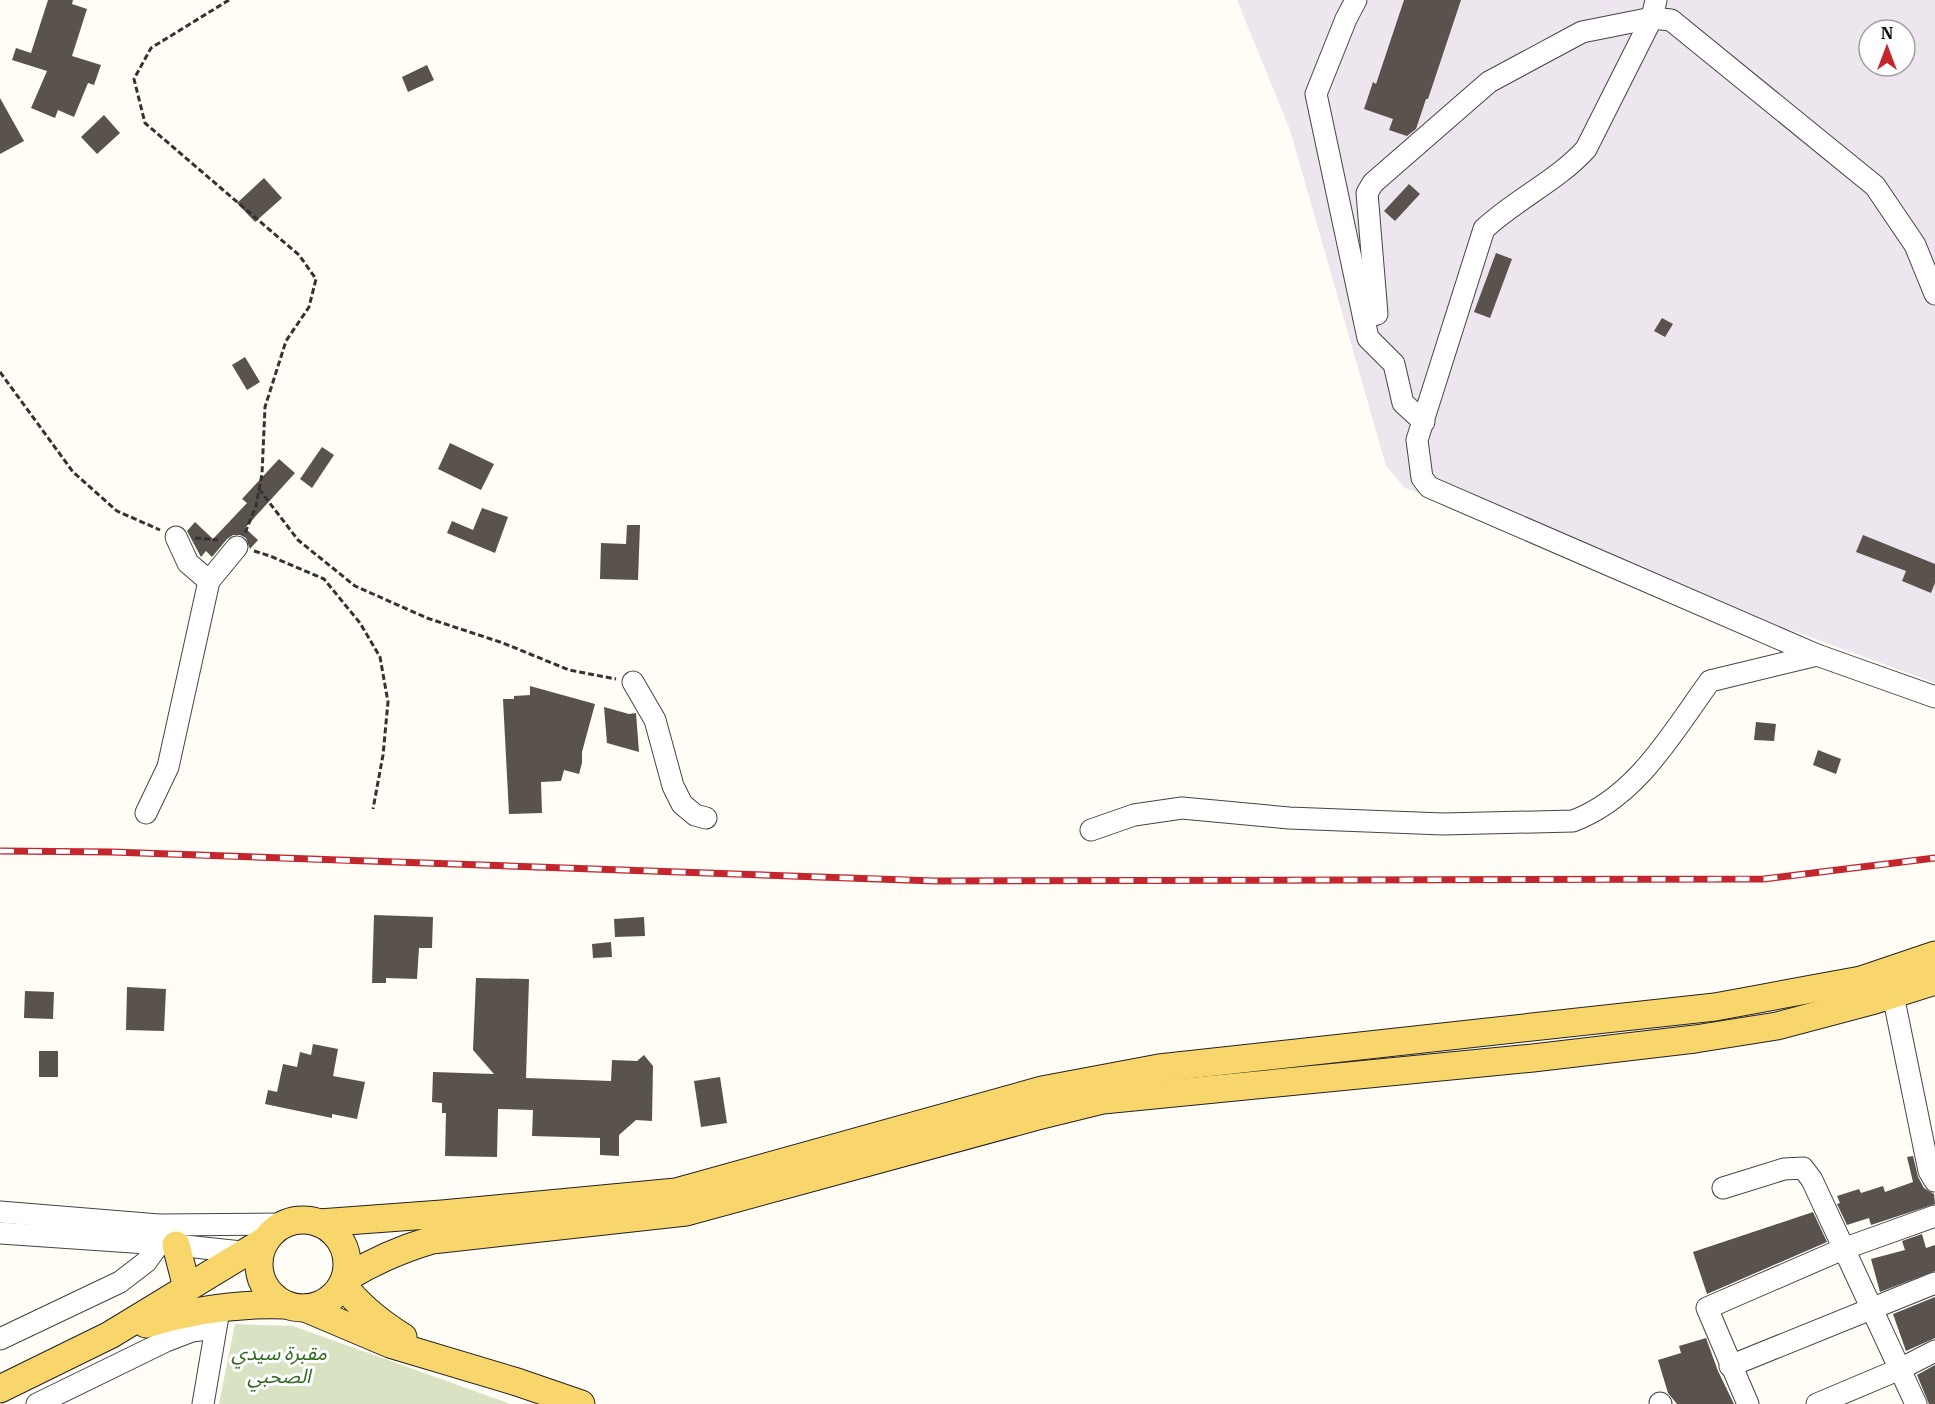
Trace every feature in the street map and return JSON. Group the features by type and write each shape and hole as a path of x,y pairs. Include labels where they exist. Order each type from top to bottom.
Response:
{"main road":[{"path":"319,1223 676,1192 1042,1090 1159,1068 1715,1008 1861,980 1935,955"},
{"path":"110,1335 177,1315 218,1318 316,1306 327,1302 344,1281 373,1261 432,1240 686,1212 1103,1100 1533,1058 1695,1039 1777,1026 1935,981"},
{"path":"0,1389 110,1335 264,1243 295,1221 307,1220 331,1229 340,1239 346,1251 348,1264 344,1281 355,1301 379,1322 434,1357"},
{"path":"264,1243 259,1272 264,1286 273,1297 390,1344 581,1404"},
{"path":"168,1245 187,1288"}],"street":[{"path":"1356,0 1316,93 1368,338 1394,364 1403,403 1424,422"},
{"path":"1364,318 1377,314 1367,193 1373,183 1489,82 1582,32 1654,9"},
{"path":"1654,9 1671,20 1875,186 1915,245 1935,294"},
{"path":"1654,9 1586,149 1571,166 1499,214 1484,229 1417,440 1422,478 1429,487 1817,655 1935,697"},
{"path":"176,537 188,562 209,582"},
{"path":"146,813 168,767 209,582 240,542"},
{"path":"1091,830 1134,815 1182,808 1289,818 1443,824 1573,821 1592,814 1643,772 1665,746 1710,681 1817,655"},
{"path":"633,682 655,720 673,786 682,804 695,815 706,818"},
{"path":"1893,994 1926,1108 1933,1174"},
{"path":"1723,1188 1784,1169 1803,1168 1812,1180 1916,1404"},
{"path":"0,1212 159,1225 264,1243"},
{"path":"1748,1404 1707,1308 1844,1249 1935,1216"},
{"path":"0,1233 168,1245 264,1243"},
{"path":"0,1339 120,1282 168,1245"},
{"path":"1730,1366 1935,1283"},
{"path":"37,1404 218,1318"},
{"path":"203,1404 218,1318"},
{"path":"1817,1404 1900,1369 1935,1351"}],"path":[{"path":"230,0 151,48 134,79 145,123 299,255 316,279 309,306 286,341 265,407 262,474 256,506 240,542"},
{"path":"259,489 298,540 355,586 427,618 503,643 569,670 633,682"}],"shaded area":[{"path":"1237,0 1935,0 1935,683 1405,488 1386,466 1290,130"}],"green space":[{"name":"مقبرة سيدي الصحبي","path":"235,1324 293,1326 511,1404 219,1404"}],"building":[{"path":"48,0 73,0 72,4 87,9 72,56 101,65 94,85 88,83 74,117 58,110 55,118 31,108 47,71 12,60 16,48 31,53"},
{"path":"1404,0 1461,0 1428,99 1426,99 1416,129 1407,136 1389,130 1393,119 1364,109 1373,82 1376,84"},
{"path":"427,65 434,80 408,92 402,77"},
{"path":"0,98 24,141 0,154"},
{"path":"104,115 120,133 97,154 81,137"},
{"path":"264,178 282,198 255,222 237,203"},
{"path":"1409,184 1420,194 1395,221 1384,211"},
{"path":"1496,253 1512,259 1490,318 1474,312"},
{"path":"1662,318 1673,324 1665,337 1654,331"},
{"path":"245,357 260,382 247,390 232,365"},
{"path":"450,443 494,464 481,490 438,469"},
{"path":"322,447 334,455 312,488 300,479"},
{"path":"279,459 295,473 245,528 258,540 250,549 246,538 233,535 212,557 206,551 201,557 187,531 195,522 213,539 247,503 242,499"},
{"path":"482,508 508,517 495,553 447,533 452,521 473,530"},
{"path":"627,525 640,525 638,580 600,579 601,543 626,544"},
{"path":"1863,535 1935,564 1935,583 1931,593 1902,581 1906,571 1856,552"},
{"path":"530,686 595,704 582,752 579,774 564,770 561,781 541,782 542,813 509,814 503,699 530,695"},
{"path":"604,707 629,714 636,713 639,752 607,743"},
{"path":"1756,722 1776,724 1774,741 1754,740"},
{"path":"1818,750 1841,759 1836,774 1813,765"},
{"path":"374,915 433,917 432,948 419,948 417,979 386,978 386,983 372,983"},
{"path":"644,917 645,936 615,937 614,919"},
{"path":"611,942 612,957 593,958 592,944"},
{"path":"476,978 529,979 526,1078 611,1081 612,1060 637,1061 644,1055 653,1066 652,1121 636,1120 619,1135 619,1156 600,1155 600,1138 532,1136 533,1110 498,1109 497,1157 445,1156 446,1113 442,1113 442,1103 432,1102 433,1072 494,1074 473,1050"},
{"path":"127,987 166,989 164,1031 126,1030"},
{"path":"25,991 54,992 53,1019 24,1018"},
{"path":"313,1044 338,1049 333,1076 365,1082 357,1119 332,1114 332,1118 265,1104 268,1090 277,1092 283,1064 297,1067 300,1052 311,1055"},
{"path":"39,1051 58,1051 58,1077 39,1077"},
{"path":"720,1077 727,1123 701,1127 694,1081"},
{"path":"1913,1156 1918,1177 1924,1188 1934,1194 1935,1204 1871,1225 1869,1218 1847,1225 1837,1204 1840,1203 1837,1196 1859,1189 1861,1193 1883,1186 1885,1192 1913,1182 1907,1157"},
{"path":"1813,1212 1827,1242 1707,1294 1693,1252"},
{"path":"1922,1234 1926,1248 1935,1245 1935,1271 1880,1292 1871,1259 1905,1250 1902,1241"},
{"path":"1935,1297 1935,1338 1906,1351 1893,1314"},
{"path":"1706,1338 1718,1371 1734,1404 1677,1404 1668,1393 1658,1360 1681,1353 1679,1346"},
{"path":"1935,1365 1935,1404 1929,1404 1917,1375"}],"railway":[{"path":"0,851 112,852 935,881 1764,879 1935,858"}]}
